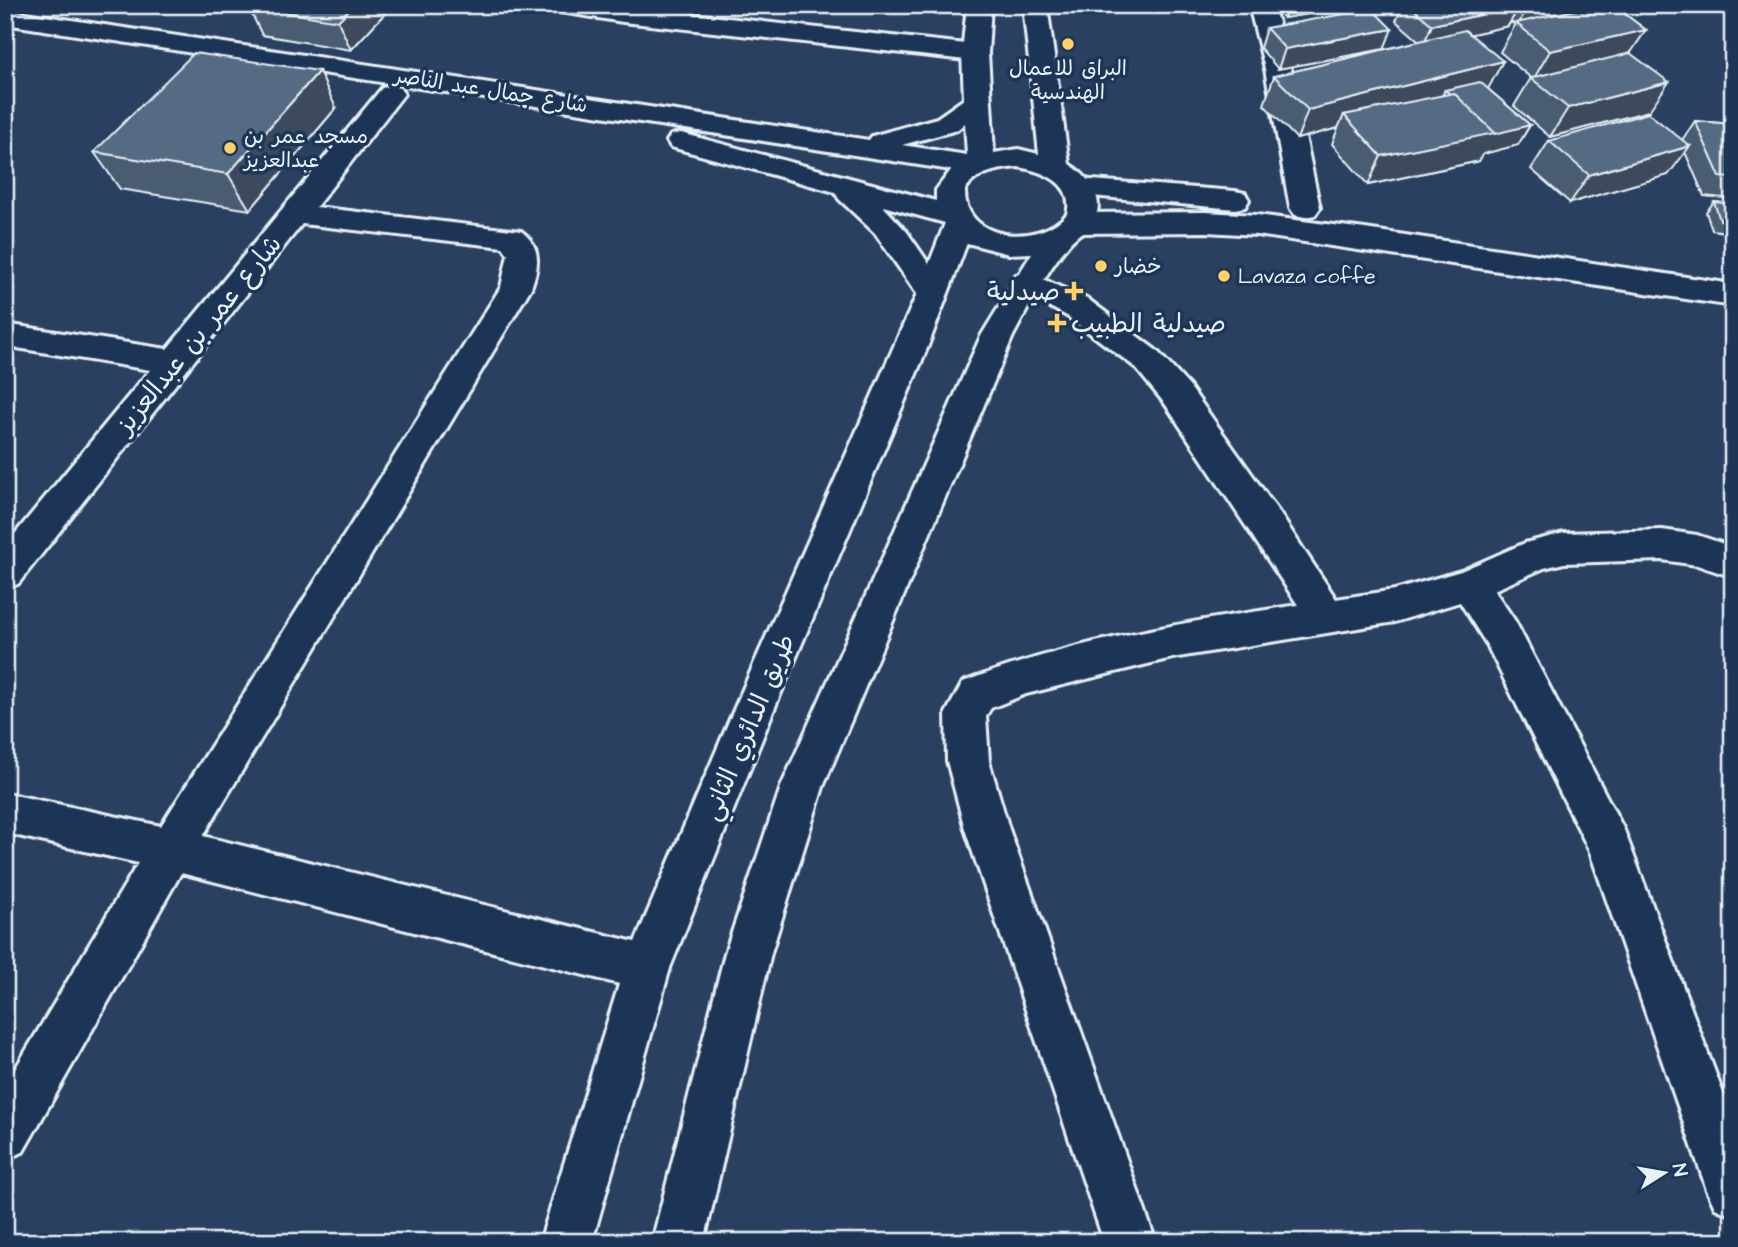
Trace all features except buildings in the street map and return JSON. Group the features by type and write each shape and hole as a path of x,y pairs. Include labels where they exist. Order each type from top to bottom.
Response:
{"street":[{"path":"5,8 14,5"},
{"path":"561,5 711,15 975,52"},
{"path":"978,164 975,52 979,5"},
{"path":"1035,5 1055,168"},
{"path":"1261,5 1278,69 1306,208"},
{"name":"شارع جمال عبد الناصر","path":"5,17 978,164"},
{"name":"شارع جمال عبد الناصر","path":"5,34 676,140 723,151 958,220"},
{"name":"شارع عمر بن عبدالعزيز","path":"5,573 391,94"},
{"path":"856,145 894,140 929,131 947,124 978,101"},
{"path":"678,1242 748,954 802,787 997,336 1027,282 1068,230 1083,212 1079,188 1055,168 1018,159 978,164 956,179 949,197 958,220 985,238 1017,245 1039,244 1068,230 1196,222 1257,225 1733,295"},
{"path":"839,186 867,205 887,226 907,251 932,294"},
{"path":"1079,188 1192,195 1306,208 1733,272"},
{"path":"5,1133 171,849 516,288 522,271 523,248 511,238 295,214"},
{"name":"طريق الدائري الثاني","path":"566,1242 647,968 932,294 958,220"},
{"path":"1027,282 1078,308 1146,359 1185,406 1267,524 1326,617"},
{"path":"5,335 175,362"},
{"path":"1130,1242 987,829 968,761 965,713 977,695 1023,677 1172,641 1395,607 1469,584 1538,554 1564,548 1662,545 1697,550 1733,562"},
{"path":"1469,584 1507,645 1609,845 1733,1189"},
{"path":"5,813 171,849 647,968"}],"place":[{"name":"البراق للاعمال الهندسية","path":"1068,44"},
{"name":"مسجد عمر بن عبدالعزيز","path":"230,148"},
{"name":"خضار","path":"1101,266"},
{"name":"Lavaza coffe","path":"1224,276"},
{"name":"صيدلية","path":"1074,291"},
{"name":"صيدلية الطبيب","path":"1057,323"}]}
